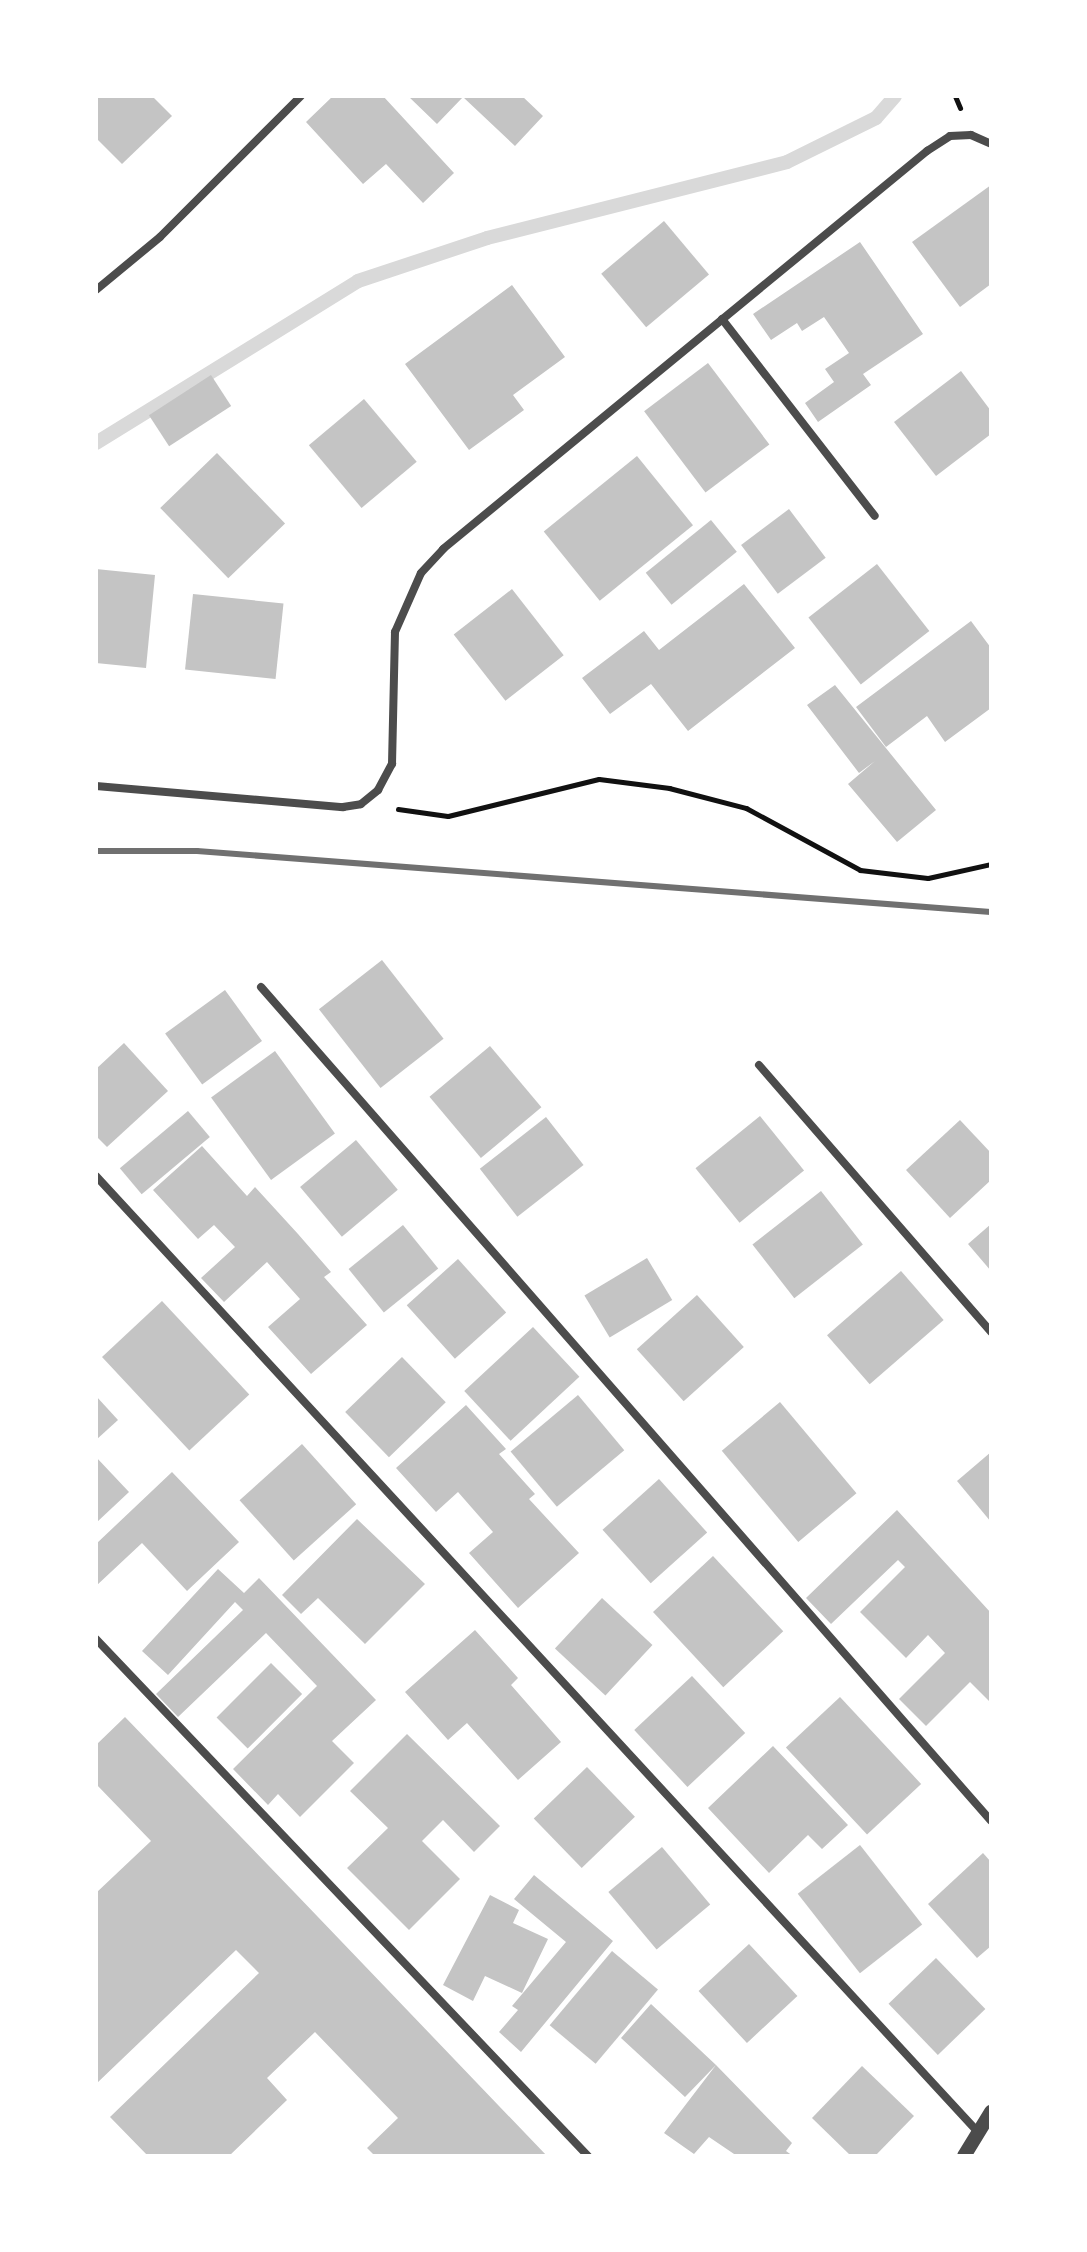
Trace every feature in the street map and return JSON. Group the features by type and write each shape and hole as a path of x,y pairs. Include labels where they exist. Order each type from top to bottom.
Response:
{"street":[{"path":"96,290 160,237 301,96"},
{"path":"96,786 343,807 361,804 378,790 392,764 395,632 421,573 443,549 927,151 950,136 971,135 991,144"},
{"path":"722,319 875,516"},
{"path":"261,987 991,1821"},
{"path":"759,1065 991,1332"},
{"path":"96,1176 978,2132"},
{"path":"96,1639 588,2156"},
{"path":"964,2156 991,2112"}],"path":[{"path":"361,804 448,816 599,779 669,788 746,808 860,870 928,878 991,864"}],"building":[{"path":"96,96 152,96 172,116 122,164 96,138"},
{"path":"333,96 383,96 454,173 423,203 386,164 363,184 306,122"},
{"path":"408,96 522,96 543,116 515,146 463,97 437,124"},
{"path":"991,185 991,284 960,307 912,242"},
{"path":"664,221 709,275 646,327 601,274"},
{"path":"860,242 923,334 863,374 871,385 818,422 805,403 834,382 825,369 849,353 824,317 802,331 797,323 771,340 753,314"},
{"path":"512,285 565,357 513,395 524,410 469,450 405,364"},
{"path":"708,363 769,444 705,493 644,411"},
{"path":"961,371 991,411 991,434 936,476 894,422"},
{"path":"211,375 231,406 169,446 149,415"},
{"path":"364,399 417,462 362,508 309,445"},
{"path":"217,453 285,523 228,578 160,508"},
{"path":"637,456 693,525 600,601 544,532"},
{"path":"789,509 826,558 778,594 741,545"},
{"path":"711,520 737,552 672,605 646,573"},
{"path":"877,564 929,631 861,685 808,618"},
{"path":"96,569 155,575 146,668 96,663"},
{"path":"744,584 795,648 688,731 651,684 610,714 582,678 644,631 659,650"},
{"path":"512,589 564,655 505,701 454,635"},
{"path":"193,594 284,604 276,679 185,670"},
{"path":"971,621 991,648 991,708 945,742 927,716 886,747 856,707"},
{"path":"835,685 936,810 897,842 848,784 875,761 859,773 807,705"},
{"path":"382,960 444,1039 381,1088 319,1009"},
{"path":"225,990 262,1041 202,1084 165,1033"},
{"path":"124,1043 168,1091 107,1147 96,1136 96,1069"},
{"path":"490,1046 541,1107 481,1158 429,1097"},
{"path":"275,1051 335,1134 271,1180 211,1097"},
{"path":"188,1111 210,1137 142,1194 120,1168"},
{"path":"760,1116 804,1170 740,1223 695,1168"},
{"path":"546,1117 584,1165 517,1217 480,1169"},
{"path":"960,1120 991,1153 991,1180 950,1218 906,1170"},
{"path":"356,1140 398,1190 342,1237 300,1187"},
{"path":"202,1146 247,1196 255,1187 331,1272 324,1277 367,1325 311,1374 268,1327 300,1299 267,1262 224,1302 201,1278 235,1247 214,1225 198,1239 153,1190"},
{"path":"821,1191 863,1245 794,1298 752,1245"},
{"path":"991,1224 991,1271 968,1244"},
{"path":"403,1225 438,1269 384,1313 349,1269"},
{"path":"647,1258 672,1300 610,1338 584,1296"},
{"path":"458,1259 506,1313 455,1359 407,1305"},
{"path":"901,1271 944,1320 870,1384 827,1335"},
{"path":"697,1295 744,1347 684,1401 637,1349"},
{"path":"162,1301 249,1395 189,1451 102,1357"},
{"path":"533,1327 579,1377 511,1441 464,1391"},
{"path":"402,1357 446,1402 389,1457 345,1412"},
{"path":"578,1395 624,1450 557,1507 511,1452"},
{"path":"96,1396 118,1420 96,1440"},
{"path":"780,1402 856,1493 798,1542 722,1451"},
{"path":"466,1405 506,1449 499,1454 535,1494 529,1499 579,1553 518,1608 469,1553 493,1532 458,1492 436,1512 396,1468"},
{"path":"302,1444 356,1504 294,1560 240,1500"},
{"path":"991,1452 991,1522 957,1481"},
{"path":"96,1457 129,1492 96,1523"},
{"path":"172,1472 239,1542 187,1591 142,1543 96,1586 96,1544"},
{"path":"659,1479 707,1533 651,1583 603,1530"},
{"path":"897,1510 991,1613 991,1703 970,1682 926,1726 899,1699 945,1653 928,1635 906,1658 860,1612 905,1567 898,1560 831,1624 806,1598"},
{"path":"357,1519 425,1584 365,1644 318,1598 301,1614 282,1595"},
{"path":"713,1556 783,1631 723,1687 653,1612"},
{"path":"218,1569 244,1593 259,1578 376,1700 332,1741 354,1763 300,1817 278,1794 268,1805 233,1769 317,1686 266,1633 178,1717 156,1694 243,1610 235,1602 168,1675 142,1651"},
{"path":"602,1598 652,1645 605,1696 555,1648"},
{"path":"475,1630 518,1678 511,1685 561,1742 518,1780 467,1723 448,1740 405,1692"},
{"path":"271,1663 302,1694 248,1749 217,1717"},
{"path":"692,1676 745,1733 687,1787 634,1730"},
{"path":"840,1697 921,1784 867,1834 786,1747"},
{"path":"125,1717 547,2156 375,2156 367,2148 398,2118 315,2032 267,2078 287,2100 229,2156 148,2156 110,2117 259,1973 236,1950 96,2084 96,1893 151,1841 96,1784 96,1745"},
{"path":"407,1734 500,1826 474,1852 443,1820 422,1841 460,1879 409,1930 347,1868 388,1828 350,1791"},
{"path":"773,1746 848,1825 822,1849 808,1835 769,1873 708,1808"},
{"path":"587,1767 635,1817 582,1868 534,1818"},
{"path":"860,1845 922,1925 860,1973 798,1894"},
{"path":"662,1847 710,1904 657,1949 608,1892"},
{"path":"983,1853 991,1862 991,1946 977,1958 928,1904"},
{"path":"534,1875 613,1941 521,2052 499,2032 518,2010 512,2006 566,1942 514,1899"},
{"path":"490,1895 519,1910 513,1923 548,1939 522,1993 485,1976 473,2001 443,1985"},
{"path":"749,1944 797,1996 747,2043 699,1991"},
{"path":"612,1951 658,1990 596,2064 550,2025"},
{"path":"936,1958 985,2009 938,2055 889,2004"},
{"path":"651,2004 716,2065 685,2097 621,2038"},
{"path":"716,2065 792,2143 786,2151 793,2156 737,2156 709,2137 694,2154 664,2133"},
{"path":"862,2066 914,2116 875,2156 851,2156 812,2118"}],"waterway":[{"path":"96,443 358,281 487,238 787,162 876,118 895,96"}],"railway":[{"path":"96,851 197,851 991,912"}]}
